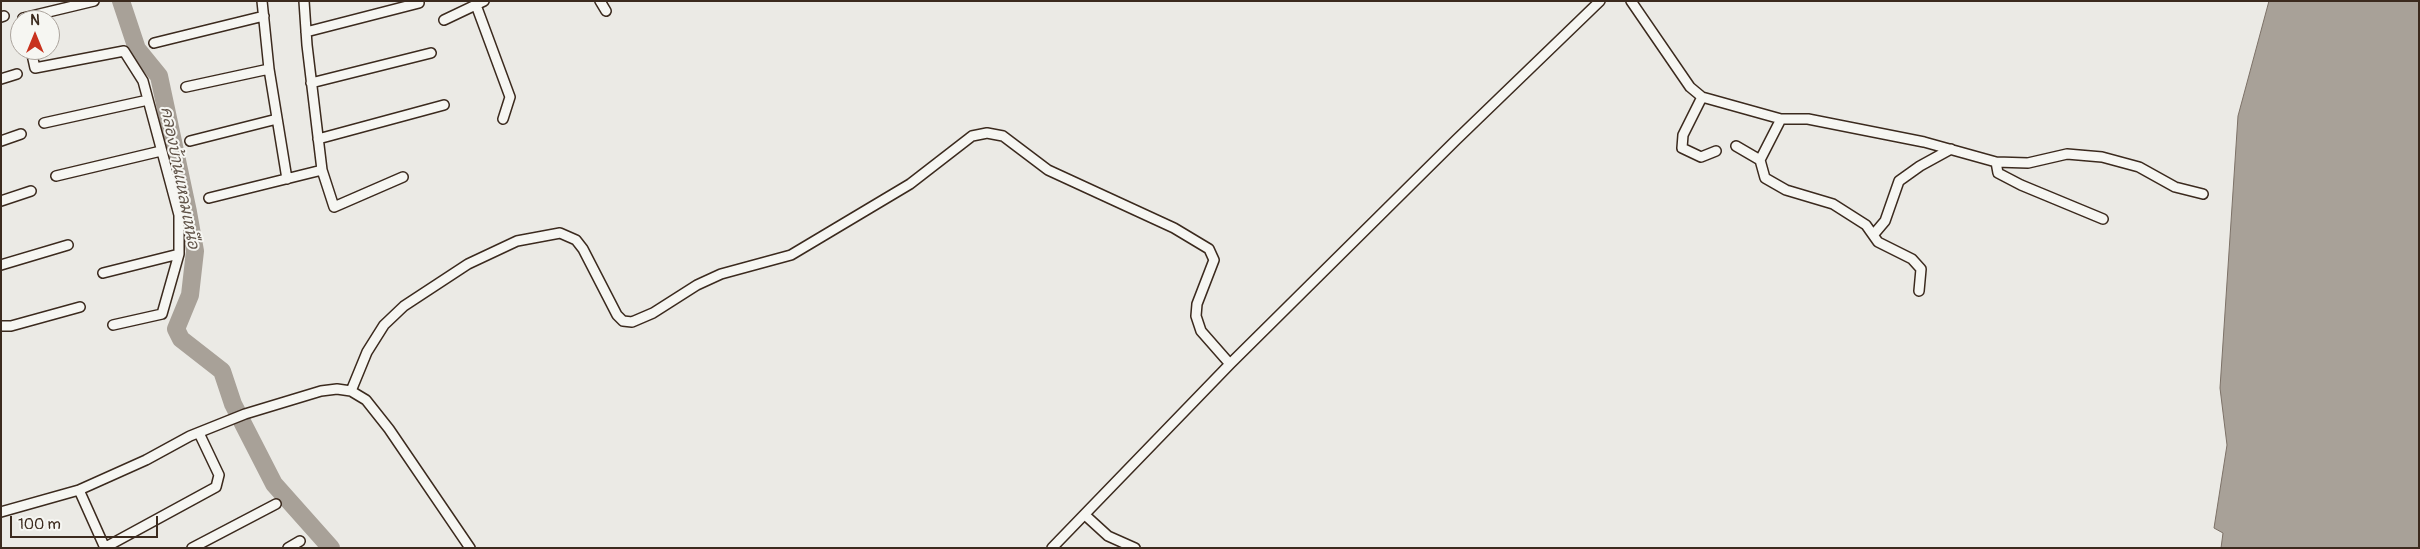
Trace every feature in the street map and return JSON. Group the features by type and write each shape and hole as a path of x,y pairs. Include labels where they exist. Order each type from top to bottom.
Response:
{"street":[{"path":"58,10 94,1"},
{"path":"262,1 269,69 287,179"},
{"path":"304,1 311,82 322,170 334,207 403,177"},
{"path":"600,1 606,11"},
{"path":"1052,548 1230,364 1462,134 1600,1"},
{"path":"1631,1 1690,87 1702,97 1781,119 1808,119 1924,142 1996,162 2028,163 2067,154 2102,157 2139,167 2175,187 2203,194"},
{"path":"306,32 419,3"},
{"path":"444,20 480,3 510,96 503,119"},
{"path":"154,43 264,16"},
{"path":"33,60 35,68 124,51 143,81 178,215 179,254 162,314 113,325"},
{"path":"311,82 431,54"},
{"path":"186,87 269,69"},
{"path":"1,79 17,74"},
{"path":"1702,97 1683,135 1682,148 1701,157 1716,151"},
{"path":"44,123 148,100"},
{"path":"318,139 444,105"},
{"path":"190,141 277,119"},
{"path":"1781,119 1760,160 1765,178 1786,190 1833,204 1866,225 1878,242 1912,259 1921,268 1919,291"},
{"path":"350,391 367,352 384,325 404,306 468,264 517,241 560,234 576,240 583,249 617,315 622,321 632,322 653,313 697,285 721,274 792,255 910,184 972,136 987,133 1003,136 1048,170 1174,228 1209,249 1214,260 1197,304 1196,316 1201,331 1230,364"},
{"path":"1,141 21,134"},
{"path":"1736,146 1760,160"},
{"path":"1874,234 1885,221 1899,181 1920,166 1951,149"},
{"path":"56,176 161,151"},
{"path":"1996,162 1998,173 2021,185 2103,219"},
{"path":"209,198 322,170"},
{"path":"1,201 31,191"},
{"path":"1,265 68,245"},
{"path":"103,273 179,254"},
{"path":"1,326 10,326 80,307"},
{"path":"1,512 79,490 146,460 199,433 245,414 321,391 350,391 366,400 389,429 470,548"},
{"path":"79,490 104,548 216,487 219,476 199,433"},
{"path":"192,548 276,504"},
{"path":"1084,515 1108,536 1135,548"},
{"path":"288,548 300,542"}],"shaded area":[{"path":"2269,1 2419,1 2419,548 2221,548 2223,533 2214,528 2227,445 2220,388 2238,116"}],"waterway":[{"name":"คลองบ้านแหลมเหนือ","path":"121,1 137,49 159,76 195,251 190,295 176,329 181,339 222,371 233,404 274,484 331,548"}]}
